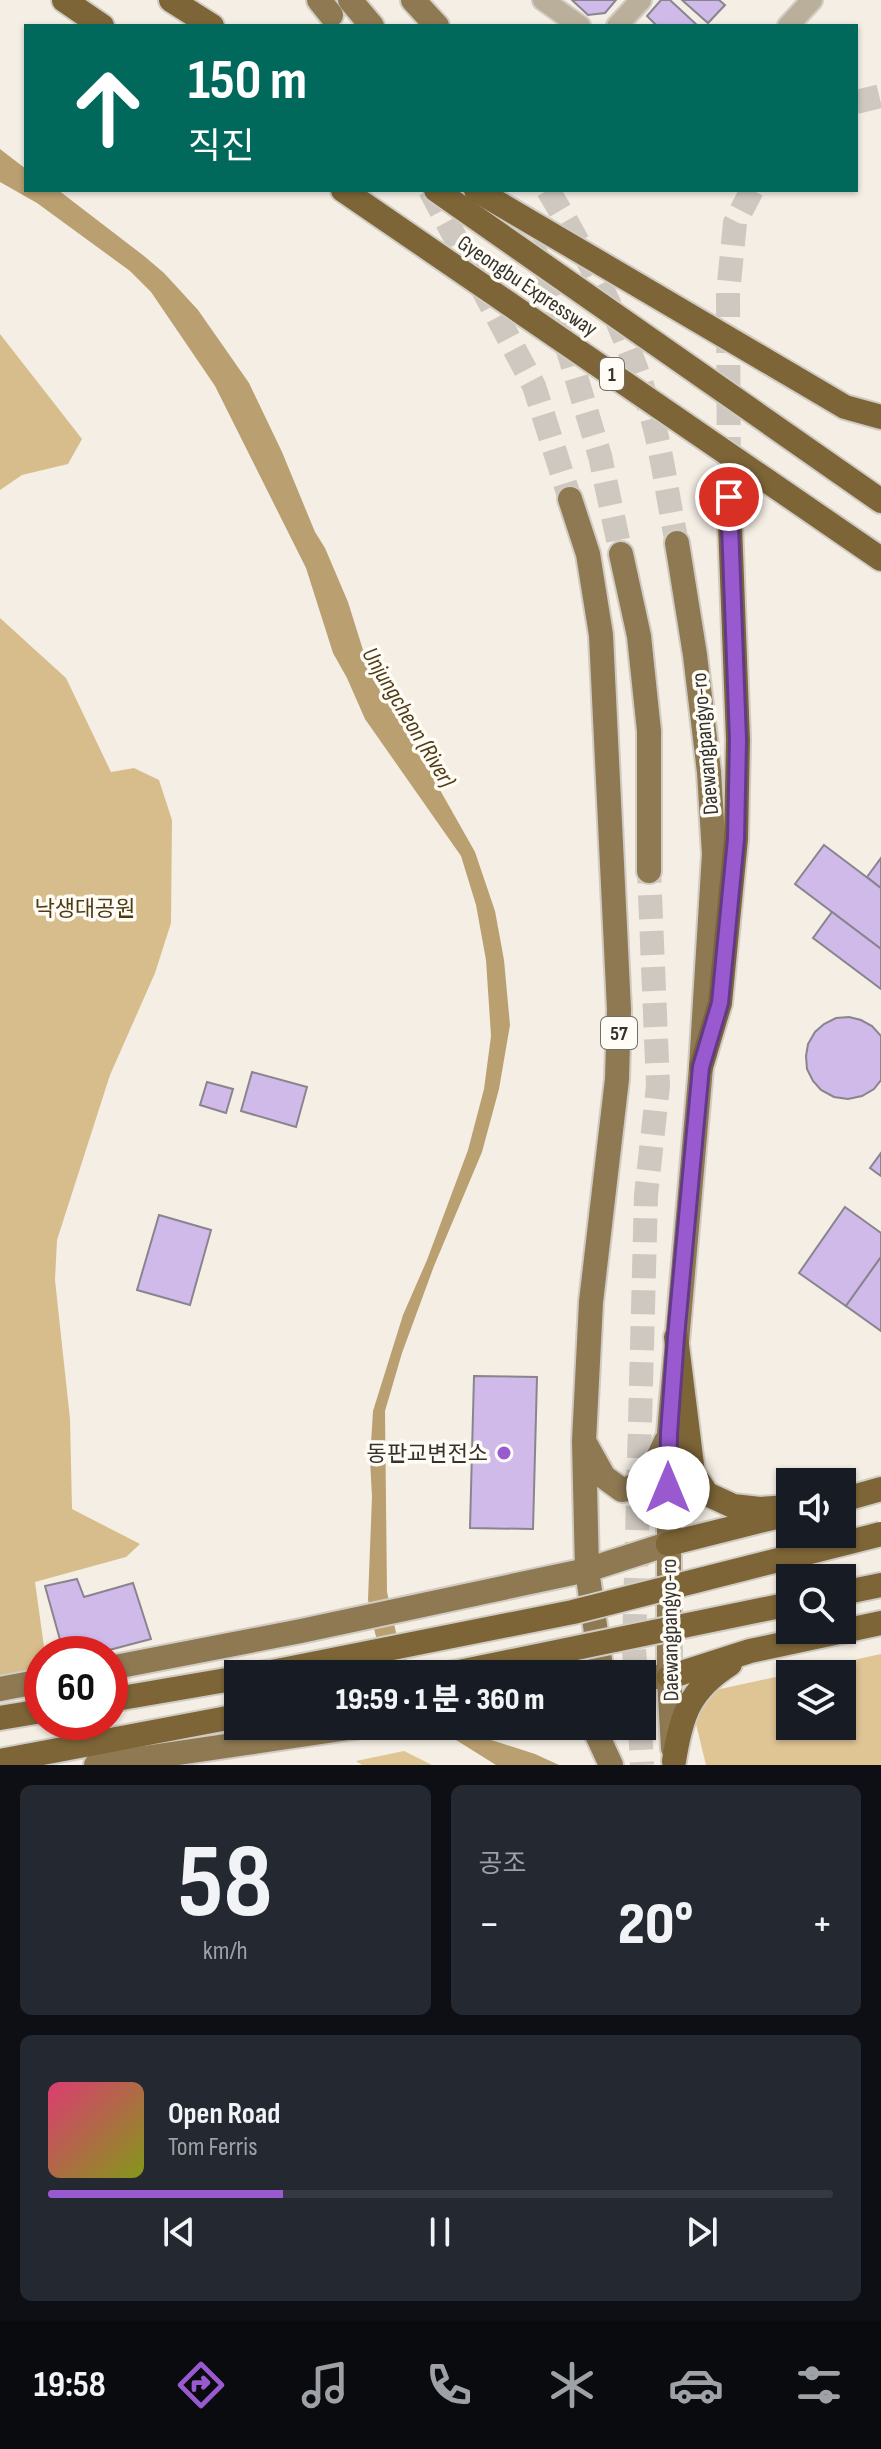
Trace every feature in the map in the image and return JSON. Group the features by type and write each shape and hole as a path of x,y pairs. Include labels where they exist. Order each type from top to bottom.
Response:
{"highway":[{"path":"64,0 99,24"},
{"path":"168,0 199,24"},
{"path":"168,0 209,24"},
{"name":"Gyeongbu Expressway","path":"346,192 881,559"},
{"name":"Gyeongbu Expressway","path":"439,192 881,501"},
{"path":"479,192 845,407 881,417"},
{"path":"701,1067 720,1003 736,839 738,740 729,497"},
{"path":"796,501 881,570"},
{"path":"676,1337 693,1473 707,1494 733,1506 776,1508"},
{"path":"856,1496 881,1489"},
{"path":"668,1544 776,1517"},
{"path":"331,1660 573,1612 881,1534"},
{"path":"856,1590 881,1585"},
{"path":"517,1660 776,1607"},
{"path":"669,1677 750,1651 881,1623"},
{"path":"674,1763 679,1729 690,1702 718,1672 750,1651"},
{"path":"128,1697 224,1680"},
{"path":"0,1718 24,1714"},
{"path":"0,1761 224,1719"}],"main road":[{"path":"413,0 435,24"},
{"path":"333,5 368,24"},
{"name":"57","path":"570,499 588,554 601,635 619,1010 617,1079 591,1302 584,1441 587,1570"},
{"name":"Daewangpangyo-ro","path":"674,1763 669,1677 669,1433 701,1067 714,854 709,772 697,670 677,543"},
{"path":"621,554 639,636 649,731 649,871"},
{"path":"584,1441 604,1477 622,1490 633,1488 654,1469 669,1433"},
{"path":"128,1665 587,1570 668,1544"},
{"path":"587,1570 600,1660"},
{"path":"656,1677 669,1677"},
{"path":"0,1689 24,1684"},
{"path":"96,1765 271,1740"}],"street":[{"path":"543,0 577,24"},
{"path":"619,24 641,0"},
{"path":"790,24 812,0"}],"shaded area":[{"path":"0,149 24,167 24,192 61,192 164,273 198,310 249,383 325,548 348,602 363,650 376,674 424,737 440,790 475,852 495,911 504,960 510,1025 499,1089 482,1152 434,1266 402,1353 385,1411 387,1592 399,1646 406,1660 383,1660 368,1600 373,1411 403,1315 468,1150 484,1089 491,1036 486,960 476,905 461,856 365,719 333,653 306,568 215,386 151,292 130,271 37,203 0,182"},
{"path":"881,1654 881,1765 706,1765 695,1720 711,1691 776,1677 776,1740 856,1740 856,1660 853,1660"},
{"path":"456,1740 491,1740 559,1765 496,1765"},
{"path":"404,1751 432,1765 362,1765 356,1761"}],"green space":[{"path":"0,334 82,439 68,464 22,475 0,490"},
{"name":"낙생대공원","path":"0,618 66,678 111,772 134,768 159,780 172,820 171,923 155,973 110,1075 57,1240 55,1280 70,1419 72,1509 140,1544 126,1557 35,1582 42,1636 24,1636 24,1675 0,1680"}],"building":[{"path":"572,0 616,0 605,13 588,15"},
{"path":"661,0 670,0 696,24 655,24 647,16"},
{"path":"682,0 719,0 725,5 708,23"},
{"path":"824,845 881,888 881,949 795,884"},
{"path":"881,858 881,888 867,877"},
{"path":"832,912 881,949 881,989 813,938"},
{"path":"849,1017 872,1026 881,1036 881,1080 862,1096 848,1099 834,1097 821,1090 807,1069 806,1056 815,1032 836,1018"},
{"path":"252,1072 307,1087 296,1127 241,1111"},
{"path":"207,1082 233,1089 226,1113 200,1105"},
{"path":"881,1153 881,1176 870,1168"},
{"path":"845,1207 881,1233 881,1257 846,1306 799,1273"},
{"path":"159,1215 211,1230 190,1305 137,1290"},
{"path":"881,1257 881,1331 846,1306"},
{"name":"동판교변전소","path":"474,1376 537,1377 533,1529 470,1528"},
{"path":"77,1579 84,1597 133,1583 151,1639 128,1645 128,1636 59,1636 45,1586"}],"tunnel":[{"path":"858,102 881,96"},
{"path":"431,192 534,386 570,499"},
{"path":"549,192 596,276 635,366 655,429 677,543"},
{"path":"729,497 728,293 735,223 751,192"},
{"path":"512,211 529,234 557,314 600,456 621,554"},
{"path":"635,1660 646,1195 658,1086 649,871"},
{"path":"641,1740 642,1765"}],"place":[{"name":"동판교변전소","path":"504,1453"}],"route":[{"path":"668,1488 676,1337 701,1067 720,1003 736,839 738,740 729,497"}],"water label":[{"name":"Unjungcheon (River)","path":"409,717"}]}
